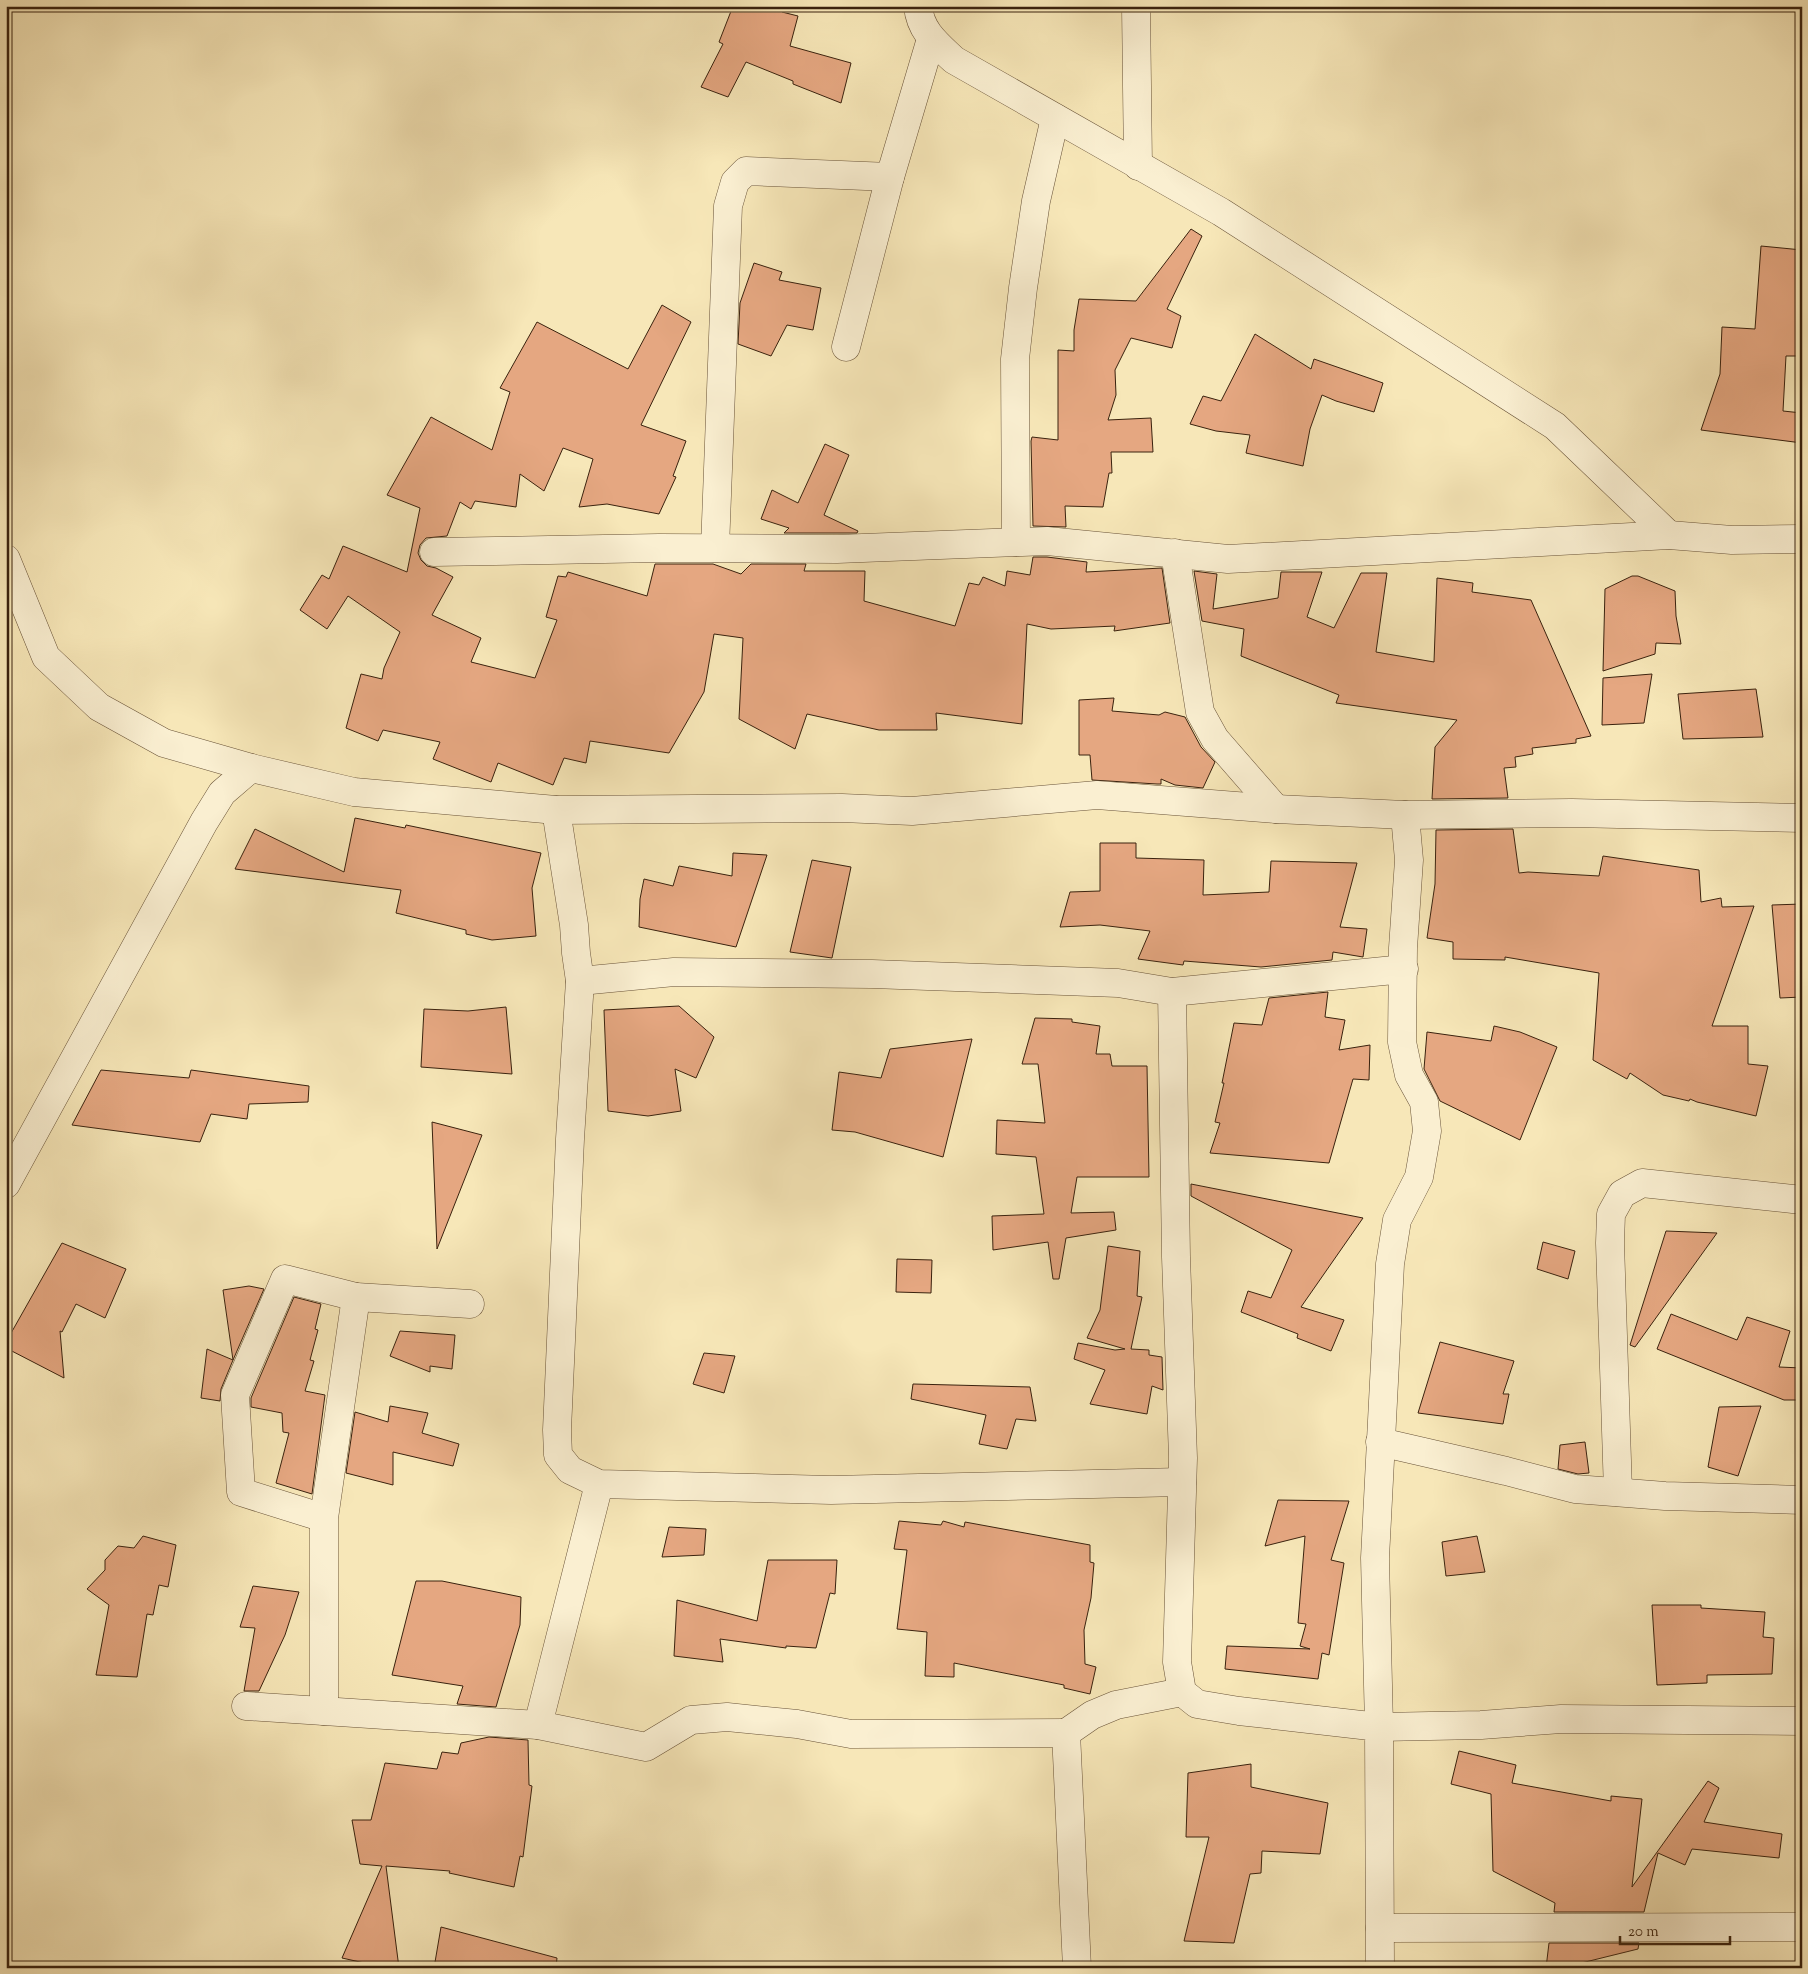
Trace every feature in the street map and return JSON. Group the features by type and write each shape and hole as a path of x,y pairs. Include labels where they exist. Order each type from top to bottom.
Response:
{"street":[{"path":"918,6 919,19 931,38 954,60 1221,212 1555,426 1669,535"},
{"path":"1136,6 1138,166"},
{"path":"846,347 890,177 931,38"},
{"path":"1016,542 1015,359 1036,201 1055,118"},
{"path":"715,548 728,206 735,182 746,171 890,177"},
{"path":"434,552 715,548 837,549 1047,541 1228,559 1669,535 1732,540 1802,539"},
{"path":"1175,553 1200,712 1215,739 1276,810"},
{"path":"6,559 46,657 99,707 164,743 251,768 354,792 556,810 842,808 912,811 1098,795 1276,810 1405,815 1572,813 1802,818"},
{"path":"6,1184 204,822 222,793 251,768"},
{"path":"556,810 574,925 580,981 570,1139 557,1430 558,1455 570,1470 599,1484 831,1490 1182,1482"},
{"path":"1380,1968 1379,1727 1375,1558 1380,1442 1390,1264 1397,1220 1419,1177 1427,1131 1424,1102 1409,1075 1402,1042 1405,897 1409,860 1405,815"},
{"path":"580,981 674,972 872,974 1118,984 1172,992 1404,969"},
{"path":"1172,992 1182,1482 1177,1662 1182,1692 1197,1704 1239,1712 1379,1727 1482,1725 1561,1719 1802,1721"},
{"path":"1618,1492 1610,1243 1611,1214 1622,1194 1642,1183 1802,1200"},
{"path":"324,1518 241,1492 235,1395 285,1279 356,1297 470,1304"},
{"path":"324,1711 324,1518 356,1297"},
{"path":"1380,1442 1575,1488 1664,1496 1802,1500"},
{"path":"538,1724 599,1484"},
{"path":"246,1706 538,1724 646,1747 691,1720 727,1716 797,1724 851,1734 1066,1733 1092,1715 1116,1705 1182,1692"},
{"path":"1066,1733 1077,1968"},
{"path":"1380,1928 1802,1927"}],"building":[{"path":"733,6 783,6 782,12 798,16 790,46 851,63 841,103 793,84 793,81 746,62 728,97 701,87 723,44 719,42"},
{"path":"1191,229 1202,236 1167,309 1181,316 1172,348 1131,338 1115,370 1116,395 1108,420 1151,418 1153,452 1111,452 1112,473 1109,473 1103,507 1065,506 1066,527 1033,526 1031,441 1032,437 1058,440 1058,350 1074,351 1074,330 1079,299 1136,301"},
{"path":"1761,246 1802,250 1802,356 1786,356 1783,411 1802,413 1802,443 1701,430 1720,374 1722,327 1755,329"},
{"path":"754,263 782,272 779,280 821,288 813,330 787,325 771,356 738,344 740,303"},
{"path":"662,305 691,322 641,425 686,441 673,476 676,477 659,514 607,504 579,507 593,459 563,448 544,491 520,474 516,507 475,501 471,509 460,502 447,536 426,538 420,545 418,553 421,560 427,566 436,568 453,577 432,615 481,638 471,662 535,678 557,620 546,617 558,576 566,577 568,572 647,596 655,564 713,564 741,574 751,564 806,564 804,571 865,571 864,601 955,626 969,583 979,585 983,577 1005,586 1007,571 1030,575 1033,557 1087,562 1086,572 1162,568 1170,623 1114,631 1115,626 1051,629 1027,624 1022,724 936,713 937,730 879,730 807,714 795,749 739,719 743,638 714,634 704,692 669,753 590,741 586,763 564,758 553,785 498,763 491,782 433,759 440,742 383,730 378,741 346,728 361,674 382,679 384,668 400,632 348,596 327,629 300,610 322,575 329,579 343,546 407,572 420,508 387,495 431,417 492,450 510,392 500,388 537,322 628,369"},
{"path":"1255,334 1311,369 1314,359 1383,383 1374,412 1322,395 1310,429 1303,466 1246,453 1250,435 1216,431 1190,424 1203,396 1221,401"},
{"path":"825,444 849,455 824,515 858,531 857,533 784,533 789,528 761,519 772,490 798,503"},
{"path":"1194,571 1217,574 1213,609 1278,598 1281,572 1322,572 1307,617 1334,628 1361,573 1387,573 1376,652 1434,662 1437,578 1473,583 1472,592 1531,600 1591,736 1576,739 1576,743 1532,748 1533,754 1515,757 1516,767 1504,768 1508,798 1432,799 1435,747 1457,720 1336,703 1339,695 1241,656 1244,629 1202,621"},
{"path":"1632,576 1638,576 1675,591 1676,616 1681,644 1656,643 1655,654 1603,671 1605,589"},
{"path":"1652,674 1644,723 1602,725 1603,678"},
{"path":"1756,689 1763,737 1683,739 1678,694"},
{"path":"1114,698 1112,711 1159,715 1165,712 1185,717 1201,747 1215,762 1203,788 1175,785 1161,779 1161,784 1092,780 1090,755 1079,755 1079,700"},
{"path":"355,818 405,828 406,825 541,853 532,888 536,936 492,940 466,934 466,930 396,913 401,890 235,869 255,829 344,872"},
{"path":"1513,829 1519,873 1599,876 1603,856 1699,870 1701,902 1721,898 1722,907 1754,906 1712,1026 1748,1026 1748,1064 1768,1066 1756,1116 1690,1099 1689,1101 1663,1095 1630,1073 1627,1079 1593,1060 1599,973 1505,957 1505,960 1453,959 1453,942 1427,938 1435,884 1436,830"},
{"path":"1100,843 1136,843 1136,858 1204,860 1203,895 1269,892 1271,861 1357,863 1340,927 1367,929 1363,957 1333,952 1332,960 1261,967 1184,961 1183,965 1138,959 1150,931 1100,925 1060,927 1070,892 1100,891"},
{"path":"733,853 767,855 736,947 639,927 640,899 644,879 673,886 679,866 732,876"},
{"path":"812,860 851,867 832,958 790,952"},
{"path":"1802,904 1802,997 1780,998 1772,905"},
{"path":"1328,992 1325,1017 1345,1020 1339,1050 1370,1045 1369,1080 1353,1079 1329,1163 1210,1153 1220,1123 1215,1122 1234,1023 1262,1025 1269,998"},
{"path":"679,1006 714,1037 696,1078 675,1069 681,1111 648,1116 608,1111 604,1010"},
{"path":"506,1007 512,1074 421,1067 424,1009 468,1011"},
{"path":"1035,1018 1072,1019 1072,1022 1100,1026 1096,1054 1110,1054 1112,1066 1147,1066 1149,1177 1077,1177 1071,1213 1114,1212 1116,1230 1066,1238 1059,1279 1053,1279 1048,1242 993,1250 992,1216 1044,1214 1036,1157 996,1154 997,1120 1045,1123 1038,1064 1022,1064"},
{"path":"1494,1026 1520,1032 1557,1047 1520,1140 1440,1101 1424,1069 1427,1032 1491,1041"},
{"path":"972,1039 943,1157 855,1132 832,1130 839,1072 881,1078 890,1049"},
{"path":"101,1070 189,1078 191,1070 309,1086 308,1102 249,1104 247,1119 211,1114 200,1142 72,1125"},
{"path":"432,1122 482,1135 437,1249"},
{"path":"1191,1184 1363,1218 1301,1307 1344,1320 1331,1351 1297,1338 1298,1334 1241,1312 1248,1291 1271,1298 1292,1250 1191,1196"},
{"path":"1666,1231 1717,1233 1635,1347 1630,1345"},
{"path":"1543,1242 1575,1251 1568,1279 1537,1269"},
{"path":"62,1243 126,1269 105,1318 76,1304 62,1332 60,1331 64,1378 6,1348 6,1342"},
{"path":"1108,1246 1140,1251 1137,1296 1142,1297 1131,1349 1149,1350 1149,1355 1162,1357 1163,1390 1152,1386 1147,1414 1090,1404 1105,1370 1074,1359 1078,1343 1115,1350 1125,1349 1087,1338 1100,1310"},
{"path":"897,1259 932,1260 931,1293 896,1292"},
{"path":"249,1286 264,1289 233,1360 223,1290"},
{"path":"294,1297 321,1304 315,1329 318,1330 310,1360 314,1361 305,1391 325,1395 312,1494 276,1483 289,1433 283,1432 282,1413 251,1407 251,1398"},
{"path":"1671,1314 1737,1340 1747,1317 1790,1331 1779,1367 1802,1368 1802,1400 1784,1400 1657,1349"},
{"path":"400,1331 455,1335 452,1369 430,1366 430,1372 390,1356"},
{"path":"1440,1342 1514,1361 1503,1394 1509,1394 1503,1424 1418,1413"},
{"path":"207,1349 233,1360 221,1389 220,1401 201,1398"},
{"path":"704,1353 735,1356 724,1393 693,1384"},
{"path":"913,1384 1030,1387 1036,1421 1016,1419 1007,1449 979,1444 986,1415 911,1399"},
{"path":"390,1406 428,1413 422,1433 459,1444 453,1466 393,1452 393,1485 346,1473 355,1412 388,1422"},
{"path":"1761,1406 1738,1476 1708,1467 1719,1407"},
{"path":"1585,1442 1589,1473 1578,1474 1558,1469 1560,1445"},
{"path":"1278,1500 1349,1501 1331,1560 1344,1563 1329,1655 1322,1653 1318,1679 1225,1669 1227,1646 1310,1649 1300,1646 1306,1624 1298,1623 1305,1536 1265,1546"},
{"path":"899,1521 941,1525 943,1521 964,1527 965,1522 1090,1545 1090,1562 1094,1563 1091,1598 1084,1630 1085,1664 1096,1667 1090,1694 1064,1688 1064,1685 954,1663 954,1677 925,1676 927,1632 897,1629 907,1550 894,1549"},
{"path":"669,1527 706,1529 704,1555 662,1557"},
{"path":"143,1536 176,1545 168,1587 159,1585 153,1615 147,1614 137,1677 96,1675 109,1605 87,1589 105,1570 105,1560 118,1546 134,1548"},
{"path":"1477,1536 1485,1572 1446,1576 1442,1542"},
{"path":"768,1560 837,1560 835,1594 830,1593 816,1648 786,1646 786,1648 720,1639 723,1662 674,1656 677,1600 757,1621"},
{"path":"416,1581 442,1581 521,1597 520,1625 496,1707 457,1704 463,1686 392,1675"},
{"path":"253,1586 299,1592 285,1635 259,1691 244,1691 255,1628 240,1627"},
{"path":"1652,1605 1701,1605 1701,1608 1765,1612 1763,1637 1774,1638 1772,1674 1707,1675 1707,1683 1657,1685"},
{"path":"489,1737 528,1740 529,1785 532,1786 523,1857 520,1856 514,1887 449,1873 450,1871 386,1866 399,1968 387,1968 342,1958 382,1866 360,1864 352,1820 371,1820 385,1763 437,1769 442,1752 458,1754 461,1743"},
{"path":"1459,1751 1516,1765 1512,1783 1611,1801 1611,1796 1642,1799 1632,1887 1708,1781 1719,1788 1704,1822 1782,1834 1779,1858 1692,1849 1685,1865 1658,1853 1644,1912 1554,1912 1555,1903 1493,1871 1491,1794 1451,1784"},
{"path":"1251,1764 1251,1787 1328,1803 1320,1854 1262,1851 1261,1873 1250,1874 1234,1943 1184,1941 1209,1837 1186,1837 1188,1773"},
{"path":"441,1927 557,1958 556,1968 434,1968"},
{"path":"1549,1943 1639,1943 1638,1949 1561,1968 1546,1968"}]}
